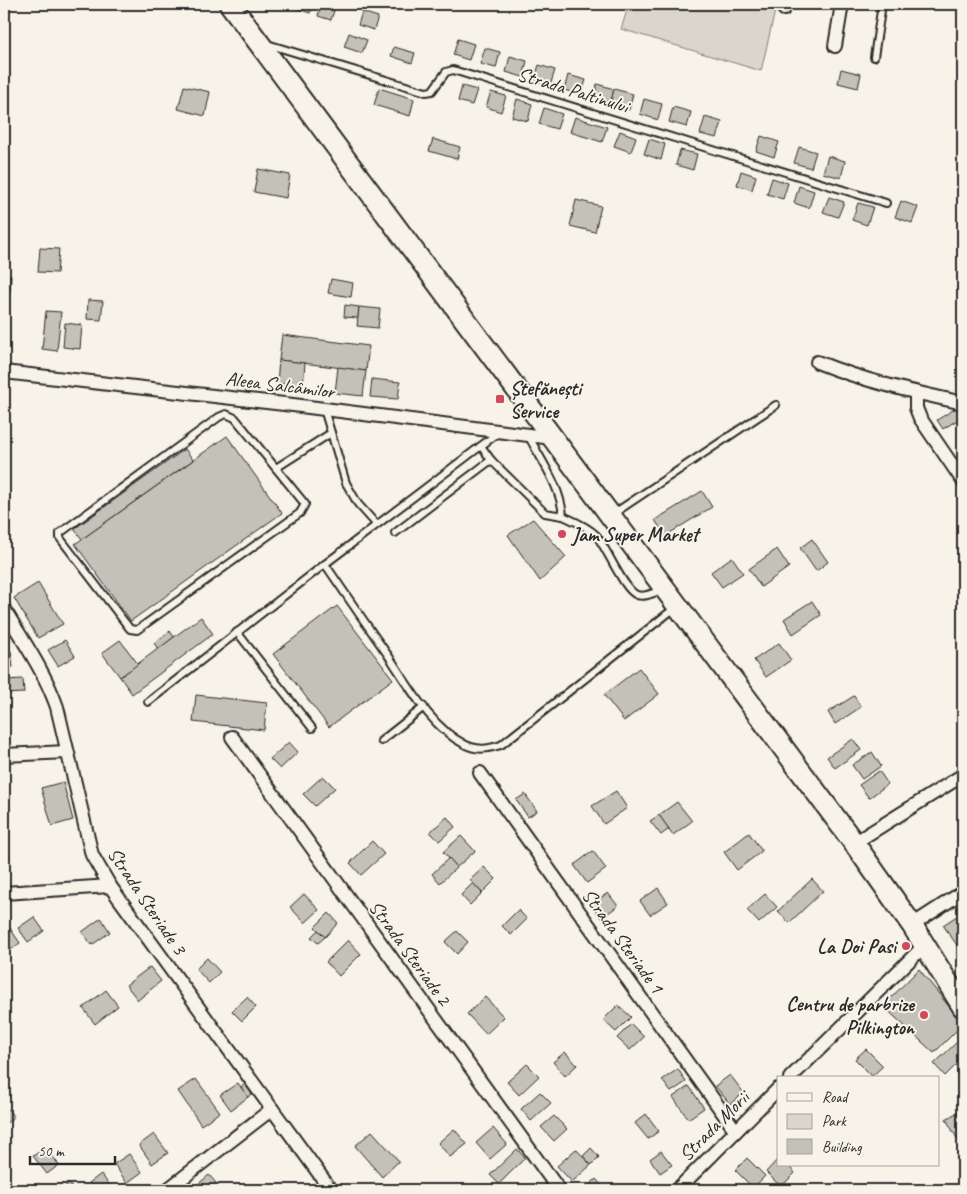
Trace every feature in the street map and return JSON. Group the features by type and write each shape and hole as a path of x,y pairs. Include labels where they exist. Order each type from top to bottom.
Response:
{"main road":[{"path":"230,4 854,843 926,945 963,1007"}],"street":[{"path":"835,46 842,4"},
{"path":"817,362 851,376 963,403"},
{"name":"Aleea Salcâmilor","path":"4,372 501,430 552,438"},
{"path":"916,393 916,408 920,418 963,480"},
{"name":"Strada Steriade 3","path":"4,609 52,692 92,856 110,886 331,1190"},
{"name":"Strada Steriade 2","path":"232,737 559,1190"},
{"path":"4,755 67,752"},
{"name":"Strada Steriade 1","path":"480,772 736,1130"},
{"path":"854,843 963,775"},
{"path":"4,893 110,886"},
{"path":"912,925 963,892"},
{"path":"792,1076 926,945"},
{"name":"Strada Morii","path":"677,1190 777,1090"},
{"path":"168,1190 272,1109"}],"lane":[{"path":"874,57 882,4"},
{"name":"Strada Paltinului","path":"258,42 426,92 432,91 446,72 453,70 886,204"},
{"path":"610,516 776,405"},
{"path":"323,409 346,483 358,504 376,524"},
{"path":"226,414 235,418 276,468 304,504 300,513 137,630 127,627 60,538 62,531 219,417 226,414"},
{"path":"148,702 324,564 501,430"},
{"path":"276,468 331,433"},
{"path":"528,434 562,503 563,516"},
{"path":"481,446 491,460 544,513 563,516 580,524 596,535 616,566 626,586 636,595 645,596 664,589"},
{"path":"395,533 491,460"},
{"path":"324,564 424,707 445,731 464,744 477,749 501,745 677,606"},
{"path":"238,632 312,728"},
{"path":"381,741 424,707"}],"green space":[{"path":"629,4 755,4 775,11 761,71 621,29"}],"building":[{"path":"283,4 314,4 310,13"},
{"path":"321,4 336,4 331,20 318,16"},
{"path":"362,12 378,17 374,30 358,25"},
{"path":"349,33 367,40 362,53 344,47"},
{"path":"458,39 474,44 469,60 453,55"},
{"path":"394,47 415,53 412,63 391,56"},
{"path":"485,48 500,52 496,68 480,64"},
{"path":"510,56 527,61 523,77 506,72"},
{"path":"539,65 555,70 550,86 534,81"},
{"path":"841,69 861,74 858,88 838,83"},
{"path":"568,75 586,80 581,95 564,90"},
{"path":"597,84 614,89 611,102 594,97"},
{"path":"184,86 210,92 205,116 178,109"},
{"path":"462,86 477,90 472,105 458,101"},
{"path":"379,88 414,99 410,116 374,105"},
{"path":"614,89 633,94 629,110 610,105"},
{"path":"491,92 506,96 501,112 486,107"},
{"path":"517,99 532,104 528,121 512,117"},
{"path":"644,99 662,104 658,120 640,114"},
{"path":"673,107 691,112 687,127 669,122"},
{"path":"544,108 562,114 557,129 539,124"},
{"path":"575,117 607,127 602,142 570,132"},
{"path":"705,117 722,122 717,138 700,134"},
{"path":"620,131 636,137 631,152 614,146"},
{"path":"761,136 779,142 774,157 756,151"},
{"path":"433,139 460,147 457,159 429,151"},
{"path":"649,139 665,144 661,160 644,154"},
{"path":"799,147 816,152 811,168 794,163"},
{"path":"680,150 697,154 693,170 676,165"},
{"path":"828,156 845,161 841,178 823,173"},
{"path":"258,169 290,175 286,198 254,192"},
{"path":"741,171 756,176 752,190 737,185"},
{"path":"772,178 788,183 783,199 767,194"},
{"path":"799,186 814,191 809,208 794,203"},
{"path":"829,197 844,202 838,217 823,212"},
{"path":"576,200 601,206 595,232 570,226"},
{"path":"901,201 918,207 912,223 895,217"},
{"path":"858,203 873,207 867,225 852,220"},
{"path":"40,248 59,249 57,273 38,272"},
{"path":"4,274 11,275 10,292 4,292"},
{"path":"331,279 353,283 351,297 328,293"},
{"path":"88,300 103,301 101,320 87,319"},
{"path":"345,305 359,307 358,318 344,317"},
{"path":"359,307 380,309 378,328 357,326"},
{"path":"46,311 61,312 57,351 42,349"},
{"path":"65,323 82,325 80,349 63,347"},
{"path":"282,335 369,346 366,371 279,360"},
{"path":"279,360 305,363 303,386 277,383"},
{"path":"338,367 366,371 363,396 335,393"},
{"path":"372,379 400,382 398,399 370,397"},
{"path":"956,408 962,417 943,429 937,420"},
{"path":"227,436 282,513 131,621 75,544"},
{"path":"185,449 193,460 82,539 74,529"},
{"path":"702,491 712,507 665,536 655,520"},
{"path":"533,519 566,557 540,581 508,535"},
{"path":"812,539 828,562 816,571 800,548"},
{"path":"777,549 789,567 761,587 749,569"},
{"path":"732,557 743,573 722,587 711,572"},
{"path":"38,583 63,624 38,638 14,598"},
{"path":"812,601 821,615 793,634 784,619"},
{"path":"337,606 393,679 329,727 273,654"},
{"path":"201,617 213,634 132,694 120,677"},
{"path":"170,631 174,637 158,649 154,643"},
{"path":"65,640 75,656 58,666 48,650"},
{"path":"120,640 138,664 120,677 102,653"},
{"path":"779,643 791,660 766,677 754,660"},
{"path":"11,651 13,667 4,668 4,652"},
{"path":"639,668 659,694 624,721 604,695"},
{"path":"23,679 24,693 4,694 4,680"},
{"path":"196,695 267,703 264,730 193,722"},
{"path":"854,696 861,707 835,724 828,712"},
{"path":"853,739 861,750 835,768 827,757"},
{"path":"289,742 298,752 280,769 270,759"},
{"path":"872,752 881,766 862,779 852,765"},
{"path":"879,771 888,784 869,798 859,785"},
{"path":"4,773 8,795 4,796"},
{"path":"323,776 335,788 315,806 303,794"},
{"path":"63,782 73,820 52,826 41,788"},
{"path":"616,791 627,808 604,824 592,806"},
{"path":"525,794 537,811 528,817 516,800"},
{"path":"677,802 692,821 673,835 659,815"},
{"path":"659,815 669,829 661,835 650,821"},
{"path":"447,817 455,827 439,841 430,832"},
{"path":"749,833 762,851 737,870 724,852"},
{"path":"461,836 475,851 457,867 443,852"},
{"path":"372,841 384,854 361,875 350,863"},
{"path":"593,851 606,869 587,883 574,865"},
{"path":"449,858 457,867 440,883 432,874"},
{"path":"484,867 496,879 482,893 470,880"},
{"path":"812,879 823,891 789,923 778,911"},
{"path":"473,883 482,893 470,905 461,895"},
{"path":"658,888 668,903 650,915 640,901"},
{"path":"608,893 618,906 601,918 591,904"},
{"path":"304,894 319,910 305,923 290,907"},
{"path":"765,894 777,907 759,923 747,910"},
{"path":"518,910 527,919 511,935 502,926"},
{"path":"963,912 963,954 943,925"},
{"path":"329,913 338,923 325,937 315,927"},
{"path":"34,917 44,931 28,942 18,928"},
{"path":"101,918 110,932 92,945 82,932"},
{"path":"5,921 20,943 8,952 4,947"},
{"path":"318,930 325,937 318,943 311,937"},
{"path":"457,931 468,942 457,954 445,942"},
{"path":"348,940 361,954 339,976 326,962"},
{"path":"207,958 220,972 209,983 196,969"},
{"path":"150,967 161,981 138,1000 126,985"},
{"name":"Centru de parbrize Pilkington","path":"919,969 963,1024 934,1053 883,1006"},
{"path":"106,990 118,1006 95,1024 83,1008"},
{"path":"247,997 256,1007 242,1021 232,1011"},
{"path":"485,997 504,1017 486,1034 467,1014"},
{"path":"618,1005 631,1017 616,1032 603,1020"},
{"path":"631,1024 644,1037 630,1050 617,1038"},
{"path":"958,1041 963,1046 963,1058 945,1076 934,1064"},
{"path":"866,1049 883,1066 872,1076 855,1059"},
{"path":"565,1052 577,1065 565,1076 553,1062"},
{"path":"527,1064 539,1076 519,1095 507,1082"},
{"path":"678,1069 686,1082 671,1092 662,1080"},
{"path":"730,1075 744,1093 730,1104 715,1086"},
{"path":"196,1079 220,1112 201,1125 178,1091"},
{"path":"238,1083 248,1097 231,1110 220,1095"},
{"path":"245,1084 252,1094 248,1097 241,1087"},
{"path":"689,1086 704,1108 688,1119 673,1097"},
{"path":"540,1092 551,1103 531,1121 521,1109"},
{"path":"4,1107 14,1117 4,1125"},
{"path":"963,1109 963,1139 959,1142 946,1119"},
{"path":"646,1114 659,1131 648,1139 635,1123"},
{"path":"554,1116 567,1129 554,1141 541,1127"},
{"path":"493,1128 507,1144 490,1159 476,1143"},
{"path":"454,1129 467,1144 450,1157 438,1143"},
{"path":"372,1131 399,1161 382,1177 355,1146"},
{"path":"154,1134 168,1153 152,1164 139,1145"},
{"path":"46,1147 59,1165 47,1174 33,1156"},
{"path":"591,1148 599,1157 591,1165 583,1156"},
{"path":"517,1149 525,1158 499,1184 490,1175"},
{"path":"576,1149 591,1165 572,1182 557,1166"},
{"path":"661,1151 672,1165 660,1173 650,1159"},
{"path":"129,1154 142,1172 127,1183 114,1164"},
{"path":"747,1158 765,1176 753,1188 735,1170"},
{"path":"777,1160 777,1166 789,1166 795,1173 781,1187 766,1172"},
{"path":"101,1174 113,1190 95,1190 89,1183"},
{"path":"209,1175 222,1190 191,1190"},
{"path":"596,1179 606,1190 584,1190"},
{"path":"69,1184 74,1190 60,1190"},
{"path":"731,1184 737,1190 724,1190"}],"place":[{"name":"Ștefănești Service","path":"500,399"},
{"name":"Jam Super Market","path":"562,534"},
{"name":"La Doi Pasi","path":"906,946"},
{"name":"Centru de parbrize Pilkington","path":"924,1015"}]}
